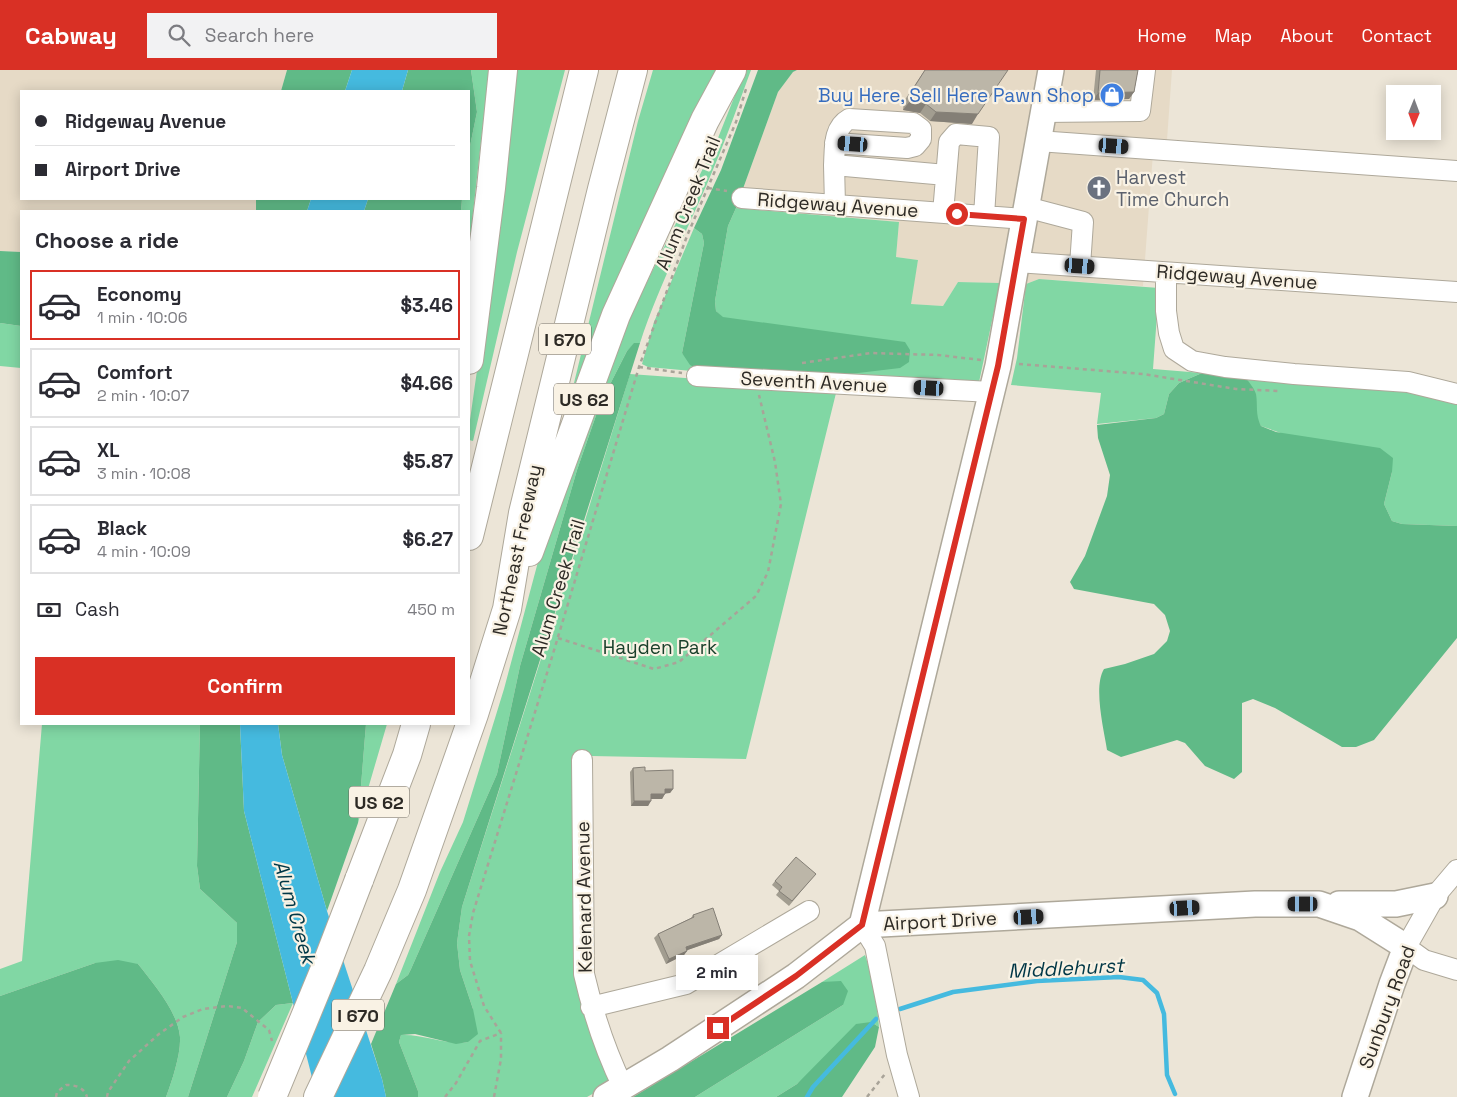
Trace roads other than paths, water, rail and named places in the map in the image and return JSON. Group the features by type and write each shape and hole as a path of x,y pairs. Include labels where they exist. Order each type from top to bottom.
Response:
{"highway":[{"path":"470,352 491,188 503,70"},
{"name":"I 670","path":"470,532 584,70"},
{"name":"Northeast Freeway","path":"318,1097 378,971 412,890 474,714 507,610 523,513 633,70"},
{"name":"US 62","path":"507,610 616,315 705,120 740,79"},
{"name":"US 62","path":"359,880 399,725"},
{"name":"I 670","path":"272,1097 359,880 407,755 416,725"}],"main road":[{"path":"862,925 998,362 1051,70"},
{"path":"1319,904 1396,904 1414,902 1435,896"},
{"name":"Airport Drive","path":"615,1092 670,1059 796,976 862,925 1255,904 1319,904 1360,918 1406,947"},
{"name":"Sunbury Road","path":"1355,1097 1406,947"}],"street":[{"path":"1044,112 1140,111 1145,70"},
{"path":"943,213 949,142 956,134 989,137 984,216"},
{"path":"1038,141 1457,171"},
{"path":"835,143 835,205"},
{"path":"834,165 946,176"},
{"name":"Ridgeway Avenue","path":"742,198 984,216 1025,213 1083,222 1080,266"},
{"name":"Ridgeway Avenue","path":"1016,262 1457,292"},
{"path":"1166,273 1166,310 1169,333 1174,349 1192,361 1294,374 1408,382 1457,394"},
{"name":"Seventh Avenue","path":"697,376 991,392"},
{"name":"Kelenard Avenue","path":"582,760 584,974 591,1007 608,1057 615,1092"},
{"name":"Sunbury Road","path":"1406,947 1435,896 1457,870"},
{"path":"591,1007 686,984 809,911"},
{"path":"862,925 875,946 896,1055 909,1097"},
{"path":"1406,947 1424,960 1457,970"}],"water":[{"path":"352,70 408,70 402,90 345,90"},
{"path":"311,200 368,200 364,210 307,210"},
{"name":"Alum Creek","path":"240,725 278,725 282,755 327,911 382,1079 386,1097 317,1097 244,811"}],"waterway":[{"name":"Middlehurst","path":"900,1009 953,992 1037,981 1119,977 1143,980 1157,993 1164,1014 1167,1075 1175,1094"},
{"name":"Middlehurst","path":"807,1097 813,1087 876,1019"}],"place":[{"name":"Buy Here, Sell Here Pawn Shop","path":"1112,95"},
{"name":"Harvest Time Church","path":"1099,188"}],"park label":[{"name":"Hayden Park","path":"660,647"}]}
